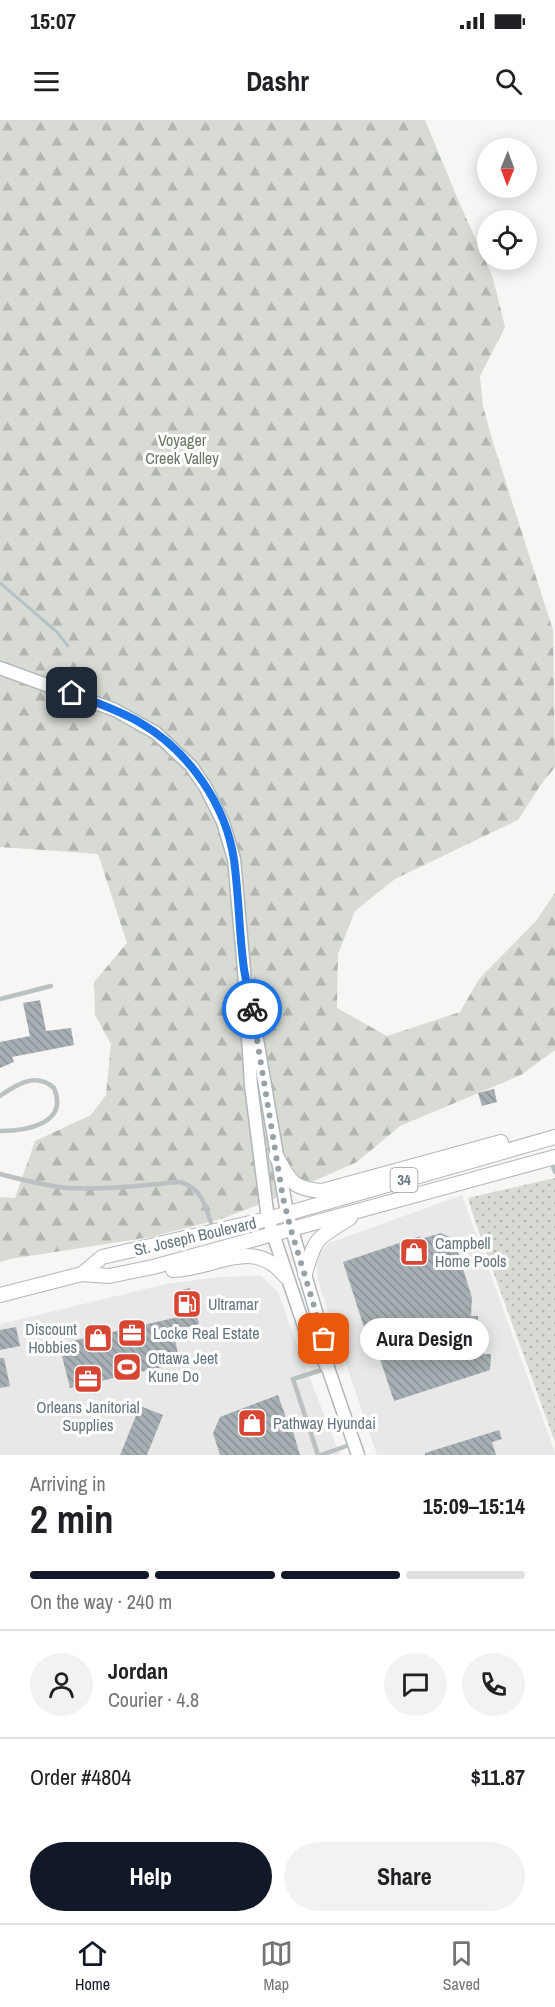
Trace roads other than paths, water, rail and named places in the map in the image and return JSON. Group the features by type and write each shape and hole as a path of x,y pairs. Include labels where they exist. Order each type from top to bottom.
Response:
{"main road":[{"path":"276,1156 300,1188 322,1191 555,1128"},
{"name":"St. Joseph Boulevard","path":"82,1274 102,1257 287,1214 555,1137"},
{"name":"St. Joseph Boulevard","path":"0,1295 82,1274 109,1276 153,1267 552,1157"},
{"path":"304,1275 314,1244 319,1238 365,1209"},
{"path":"153,1267 175,1270 250,1255 264,1257 278,1266 286,1276"}],"street":[{"path":"0,668 83,697 139,722 171,745 191,766 212,799 223,822 231,847 244,970 251,1085 268,1219 307,1335 328,1368"},
{"path":"244,970 255,1020 287,1214 324,1339 328,1368 356,1449"}],"lane":[{"path":"0,999 51,986"},
{"path":"0,1096 23,1082 41,1080 54,1088 58,1103 54,1112 40,1124 24,1129 0,1131"},
{"path":"552,1157 555,1172"},
{"path":"0,1174 68,1188 106,1188 180,1182 189,1184 200,1194 214,1232"},
{"path":"328,1368 293,1379 320,1455 356,1449"}],"waterway":[{"path":"0,583 57,632 68,646"}],"place":[{"name":"Campbell Home Pools","path":"414,1252"},
{"name":"Ultramar","path":"187,1304"},
{"name":"Locke Real Estate","path":"132,1333"},
{"name":"Discount Hobbies","path":"98,1338"},
{"name":"Aura Design","path":"324,1339"},
{"name":"Ottawa Jeet Kune Do","path":"127,1367"},
{"name":"Orleans Janitorial Supplies","path":"88,1379"},
{"name":"Pathway Hyundai","path":"252,1423"}],"park label":[{"name":"Voyager Creek Valley","path":"182,449"}]}
